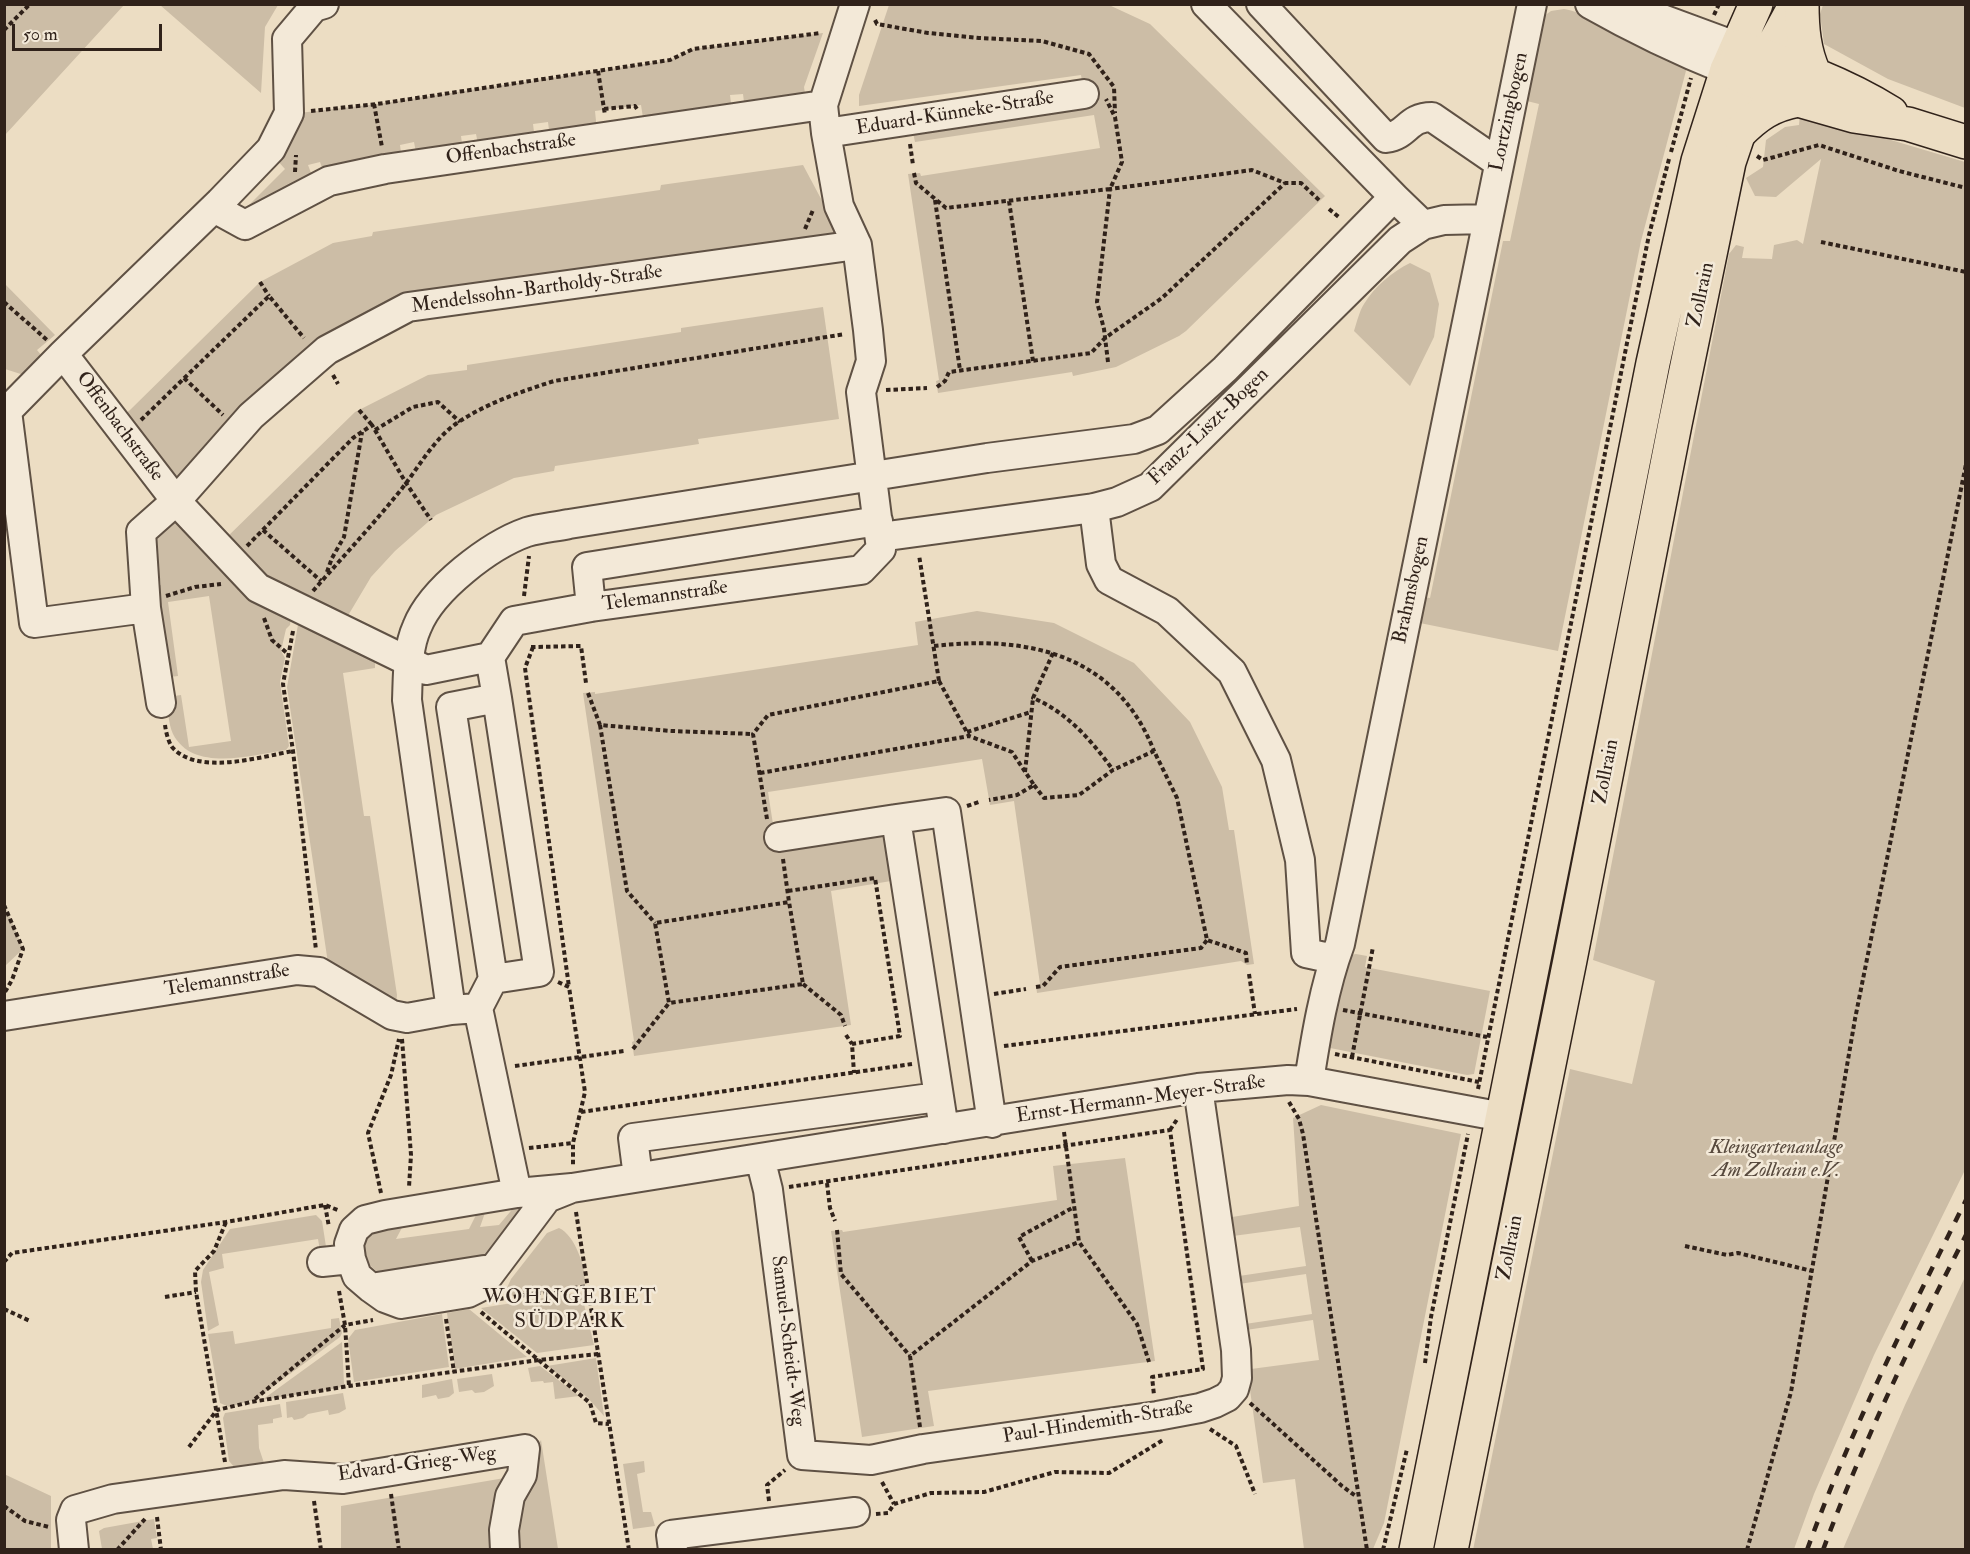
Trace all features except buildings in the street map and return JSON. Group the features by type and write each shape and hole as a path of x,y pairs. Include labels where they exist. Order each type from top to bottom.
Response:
{"main road":[{"name":"Zollrain","path":"1450,1550 1729,162 1746,145 1747,64 1756,4"},
{"name":"Zollrain","path":"1416,1550 1488,1114 1698,161 1747,64 1796,4"},
{"path":"1802,4 1806,86"},
{"path":"1747,64 1806,86 1869,99 1908,124 1965,142"},
{"path":"1746,145 1758,115 1806,86"},
{"path":"1488,1114 1536,1124"}],"street":[{"name":"Offenbachstraße","path":"146,605 34,623 7,411 271,149 289,113 287,39 314,7 324,4"},
{"path":"1206,4 1423,225"},
{"path":"1261,4 1386,138 1395,137 1419,117 1432,117 1499,163"},
{"name":"Lortzingbogen","path":"1488,219 1532,4"},
{"path":"1590,4 1631,27 1747,64"},
{"path":"1608,4 1627,6 1747,64"},
{"path":"863,9 823,105 839,206 856,245 871,361 861,392 879,529"},
{"name":"Eduard-Künneke-Straße","path":"826,133 1084,94"},
{"name":"Offenbachstraße","path":"214,208 245,225 329,181 385,169 823,105"},
{"path":"518,1193 491,1070 465,1009 407,700 409,662 416,627 435,597 493,548 529,531 1022,453 1134,439 1158,430 1225,369 1394,197"},
{"name":"Franz-Liszt-Bogen","path":"591,607 587,567 879,529 916,533 1094,508 1117,502 1150,487 1401,240 1423,225 1444,220 1488,219"},
{"name":"Brahmsbogen","path":"1299,1080 1314,1050 1334,959 1340,944 1488,219"},
{"name":"Mendelssohn-Bartholdy-Straße","path":"161,703 146,605 141,532 176,501 250,416 327,350 408,307 856,245"},
{"name":"Offenbachstraße","path":"63,354 176,501 246,576"},
{"path":"1094,508 1101,564 1109,580 1167,611 1232,672 1276,760 1300,860 1306,953 1334,959"},
{"name":"Telemannstraße","path":"490,657 514,621 591,607 861,570 881,549 879,529"},
{"path":"246,576 426,670 490,657 538,972 493,979 465,1009"},
{"path":"493,979 451,707 497,698"},
{"name":"Ernst-Hermann-Meyer-Straße","path":"779,837 946,812 992,1123"},
{"path":"896,819 944,1129"},
{"name":"Telemannstraße","path":"4,1016 297,970 319,972 392,1015 407,1018 465,1009"},
{"name":"Ernst-Hermann-Meyer-Straße","path":"386,1216 518,1193 572,1188 992,1123 1198,1088 1299,1080 1488,1114"},
{"path":"1198,1088 1236,1350 1238,1378 1234,1389"},
{"path":"638,1177 633,1138 939,1097"},
{"name":"Samuel-Scheidt-Weg","path":"760,1158 768,1190 802,1455"},
{"name":"Ernst-Hermann-Meyer-Straße","path":"371,1288 385,1298 401,1304 468,1293 480,1287 547,1198 572,1188"},
{"path":"386,1216 354,1230 349,1244 336,1260 371,1288 492,1269"},
{"name":"Paul-Hindemith-Straße","path":"871,1460 923,1449 1163,1427 1227,1397 1234,1389"},
{"name":"Edvard-Grieg-Weg","path":"60,1524 75,1510 113,1499 284,1475 342,1479 525,1449 522,1475 510,1496 504,1530 505,1550"},
{"path":"802,1455 871,1460"},
{"path":"672,1542 773,1523 855,1512"},
{"path":"60,1524 74,1550"}],"path":[{"path":"4,30 30,4"},
{"path":"863,9 877,24 887,26 969,37 1042,41 1089,54 1113,87 1122,162 1110,189 1097,302 1108,362"},
{"path":"309,112 670,60 693,49 823,33"},
{"path":"598,71 608,136"},
{"path":"1084,94 1106,99 1115,117"},
{"path":"374,104 385,169"},
{"path":"1746,145 1763,160 1819,145 1899,171 1965,188"},
{"path":"912,159 913,165"},
{"path":"914,173 916,183 946,208 1252,170 1286,183 1301,183 1320,201"},
{"path":"937,387 945,381 949,372 1092,353 1105,338 1162,298 1286,183"},
{"path":"935,199 960,370"},
{"path":"1009,201 1033,361"},
{"path":"1821,242 1965,272"},
{"path":"260,282 269,296 320,356"},
{"path":"125,435 269,296"},
{"path":"4,302 63,354"},
{"path":"184,378 238,430"},
{"path":"899,389 927,388"},
{"path":"288,655 272,640 246,576 263,530 353,438 362,432 413,407 438,402 460,422"},
{"path":"359,410 374,428 430,519"},
{"path":"327,574 332,558 344,537 362,432"},
{"path":"1747,1550 1791,1392 1855,1019 1965,464"},
{"path":"263,530 321,581"},
{"path":"537,530 531,547 524,594 533,647 525,668 585,1092 573,1143 572,1188 629,1550"},
{"path":"916,533 939,681 968,734 1012,752 1044,798 1079,795 1113,770 1154,752"},
{"path":"146,605 195,587 246,576"},
{"path":"934,646 968,642 1002,643 1053,653 1089,669 1116,690 1146,730 1154,752 1177,798 1207,940 1201,948 1060,967 1042,986 1036,987"},
{"path":"533,647 580,646 586,683"},
{"path":"1025,772 1033,698 1053,653"},
{"path":"845,1026 841,1015 803,984 779,837 770,838 753,734 768,715 939,681"},
{"path":"588,693 600,725 627,891 654,923 669,1003"},
{"path":"1033,698 1064,716 1094,744 1113,770"},
{"path":"161,703 166,733 171,746 190,758 210,763 293,752"},
{"path":"760,773 968,734 1031,712"},
{"path":"600,725 672,732 753,734"},
{"path":"989,800 1017,795 1034,785"},
{"path":"788,891 875,878 900,1036 852,1044"},
{"path":"654,923 789,902"},
{"path":"4,905 23,949 12,980 4,992"},
{"path":"1207,940 1246,953 1247,965"},
{"path":"1352,1057 1373,947"},
{"path":"538,972 569,987"},
{"path":"1249,974 1255,1014"},
{"path":"633,1049 669,1003 803,984"},
{"path":"973,998 1026,989"},
{"path":"981,1049 1324,1006 1487,1036"},
{"path":"401,1031 411,1155 386,1216 368,1133 391,1075 401,1031"},
{"path":"846,1035 852,1044 854,1072"},
{"path":"1314,1050 1479,1082"},
{"path":"491,1070 624,1051"},
{"path":"581,1112 933,1061"},
{"path":"1299,1080 1289,1101 1299,1119 1303,1134 1367,1550"},
{"path":"1061,1111 1079,1242 1137,1324 1149,1362"},
{"path":"1424,1364 1431,1317 1488,1114"},
{"path":"768,1190 1170,1130 1203,1369 1151,1374 1163,1427 1109,1473 1055,1472 984,1492 931,1493 894,1504 888,1513 860,1515 855,1512"},
{"path":"508,1150 573,1143"},
{"path":"826,1183 830,1208 835,1221"},
{"path":"325,1205 336,1260 345,1325 348,1386"},
{"path":"4,1254 226,1222 325,1205 386,1216"},
{"path":"1032,1261 1019,1237 1074,1207"},
{"path":"226,1222 214,1251 195,1271 196,1292 228,1483"},
{"path":"837,1230 841,1274 910,1356 923,1449"},
{"path":"910,1356 1032,1261 1079,1242"},
{"path":"1685,1246 1727,1255 1738,1253 1812,1271"},
{"path":"4,1262 12,1253"},
{"path":"165,1297 196,1292"},
{"path":"442,1297 454,1372"},
{"path":"4,1309 30,1321"},
{"path":"479,1310 590,1402 596,1423 609,1424"},
{"path":"254,1401 345,1325"},
{"path":"189,1447 217,1410 254,1401 348,1386 598,1354"},
{"path":"1234,1389 1342,1486 1358,1497"},
{"path":"1208,1428 1236,1446 1255,1494"},
{"path":"1383,1550 1409,1441"},
{"path":"773,1523 767,1485 802,1455"},
{"path":"871,1460 894,1504"},
{"path":"387,1471 399,1550"},
{"path":"310,1476 321,1550"},
{"path":"4,1506 25,1521 60,1524"},
{"path":"157,1516 161,1550"},
{"path":"117,1550 145,1518"}],"green space":[{"path":"4,5 124,5 5,135"},
{"path":"160,5 278,5 265,27 261,93"},
{"path":"889,5 1109,5 1150,24 1325,196 1179,336 1116,367 1073,376 1072,372 938,393 936,381 939,380 908,174 920,173 921,176 1100,148 1094,115 915,142 912,128 1084,94 1081,75 859,106 859,95"},
{"path":"1823,5 1965,5 1965,108 1888,79 1824,44 1820,14"},
{"path":"1564,9 1587,17 1630,43 1687,67 1641,241 1558,651 1410,621 1415,596 1430,598 1503,241 1510,241 1539,104 1519,99 1540,19 1551,11"},
{"path":"823,33 804,87 806,100 745,110 743,94 730,95 732,111 644,124 641,105 595,111 597,131 550,138 548,122 533,124 535,140 479,149 476,134 461,136 463,151 417,158 414,142 400,145 402,160 325,176 320,162 308,165 314,181 244,215 232,199 244,210 285,169 275,158 299,113 377,104 670,60 693,49"},
{"name":"Kleingartenanlage Am Zollrain e.V.","path":"1800,113 1965,162 1965,1170 1874,1355 1814,1494 1794,1549 1473,1550 1570,1069 1632,1084 1655,981 1593,960 1729,254 1736,245 1744,247 1742,258 1772,259 1774,245 1797,240 1803,244 1821,159 1776,197 1755,196 1746,178 1763,167 1766,140 1785,127 1799,125"},
{"path":"803,165 844,247 408,307 327,350 176,501 115,422 260,282 333,243 372,236 373,232 660,190 661,185"},
{"path":"1410,263 1430,273 1439,304 1434,337 1410,386 1354,331 1359,314 1368,297 1390,275"},
{"path":"4,283 55,335 37,350 46,361 27,376 5,369"},
{"path":"823,307 839,419 698,439 699,444 555,466 554,471 514,478 436,515 395,551 371,577 343,624 262,584 223,541 355,412 428,375 467,370 467,365 681,332 681,328"},
{"path":"172,514 292,610 290,625 286,629 281,651 285,658 280,682 289,746 286,750 241,757 209,758 194,754 182,746 173,734 169,721 167,697 181,695 189,747 231,741 209,596 168,602 178,676 170,677 148,587 161,585 159,572 147,574 147,540"},
{"path":"977,611 1054,623 1134,663 1190,722 1222,787 1229,830 1234,830 1254,964 1247,965 1241,961 1037,993 1036,985 1040,984 1014,801 990,805 982,759 768,792 777,850 889,834 897,880 831,891 851,1025 634,1056 632,1042 634,1041 583,693 595,692 595,694 918,645 915,622"},
{"path":"299,619 375,652 375,668 343,673 364,816 370,816 397,995 396,1006 329,970 287,687"},
{"path":"5,905 23,949 4,966"},
{"path":"1356,954 1367,956 1365,967 1490,991 1474,1074 1467,1075 1325,1047 1346,956"},
{"path":"1321,1105 1461,1134 1384,1523 1373,1549 1304,1549 1295,1479 1263,1483 1226,1218 1299,1206 1293,1118","holes":["1300,1227 1306,1266 1239,1276 1233,1236","1306,1274 1312,1314 1245,1324 1239,1284","1313,1320 1319,1360 1251,1369 1246,1330"]},
{"path":"1125,1158 1155,1361 928,1391 934,1426 862,1437 831,1231 842,1230 843,1232 1057,1200 1053,1166"},
{"path":"515,1206 521,1211 489,1256 380,1273 365,1258 364,1247 374,1228 405,1222 396,1239 469,1229 478,1211 486,1210 480,1227 499,1225"},
{"path":"316,1215 322,1221 327,1253 321,1257 318,1239 222,1254 224,1268 209,1272 219,1325 208,1331 201,1282 203,1270 230,1229"},
{"path":"559,1228 570,1237 575,1245 584,1269 585,1284 517,1297 507,1294 506,1290 511,1279 547,1233"},
{"path":"1965,1277 1965,1549 1843,1549 1905,1405"},
{"path":"581,1292 594,1345 537,1353 481,1308"},
{"path":"469,1309 527,1357 455,1369 447,1313"},
{"path":"442,1314 449,1367 354,1382 348,1339 355,1330"},
{"path":"339,1318 342,1333 340,1337 256,1399 229,1407 220,1403 208,1334 233,1331 235,1344 331,1328 331,1319"},
{"path":"342,1342 344,1384 339,1388 262,1400"},
{"path":"596,1358 604,1416 587,1397 547,1366"},
{"path":"540,1366 579,1396 555,1399 553,1382 531,1382 528,1368"},
{"path":"492,1374 494,1386 484,1392 475,1393 472,1390 459,1392 457,1379"},
{"path":"452,1379 454,1393 449,1397 438,1399 436,1395 422,1398 422,1385"},
{"path":"343,1393 346,1409 339,1413 329,1415 328,1410 308,1414 294,1420 292,1417 287,1418 286,1402"},
{"path":"280,1404 282,1417 273,1419 273,1423 258,1425 259,1448 265,1466 236,1469 229,1461 223,1418 225,1413"},
{"path":"541,1440 558,1549 341,1550 341,1506 522,1475"},
{"path":"644,1461 645,1472 637,1474 643,1512 651,1512 655,1526 633,1529 623,1464"},
{"path":"4,1474 51,1496 51,1549 5,1549"},
{"path":"154,1519 157,1538 151,1539 153,1549 102,1549 99,1531 104,1528"}],"railway":[{"path":"1807,1550 1842,1460 1902,1329 1966,1200"},
{"path":"1823,1550 1890,1391 1966,1235"}],"district":[{"name":"WOHNGEBIET SÜDPARK","path":"570,1310"}]}
